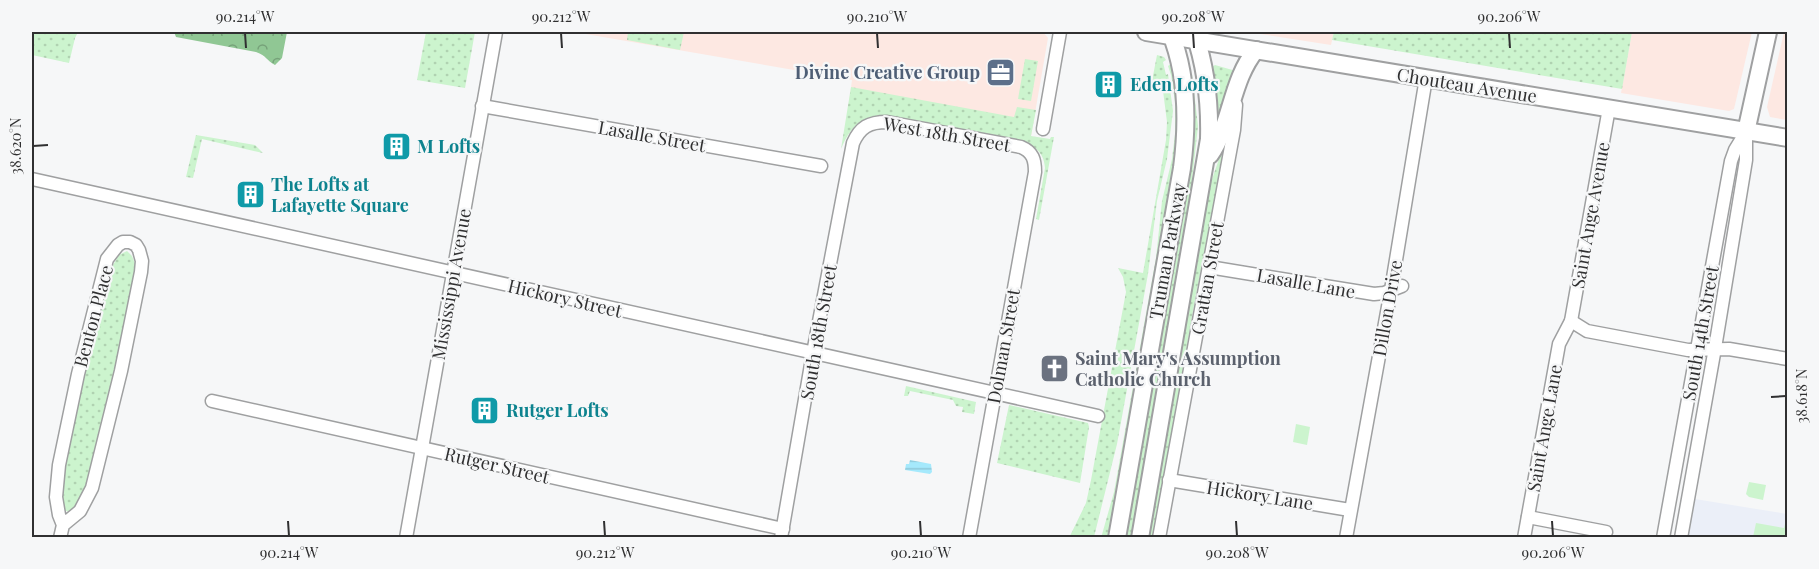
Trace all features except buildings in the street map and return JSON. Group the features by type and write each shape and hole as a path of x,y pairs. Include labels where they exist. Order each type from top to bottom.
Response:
{"main road":[{"name":"Chouteau Avenue","path":"1146,32 1195,36 1256,50 1788,138"},
{"name":"South 14th Street","path":"1746,132 1768,32"},
{"name":"Truman Parkway","path":"1117,537 1185,143 1183,81 1171,34"},
{"name":"Truman Parkway","path":"1140,537 1206,160 1208,97 1203,63 1195,36"},
{"path":"1206,160 1219,141 1244,70 1256,50"}],"street":[{"name":"Mississippi Avenue","path":"406,537 496,32"},
{"path":"1043,129 1060,32"},
{"name":"Dillon Drive","path":"1346,537 1396,288 1426,78"},
{"name":"Grattan Street","path":"1159,537 1234,130 1237,88"},
{"name":"Lasalle Street","path":"482,106 821,166"},
{"name":"Saint Ange Avenue","path":"1571,321 1608,108"},
{"name":"West 18th Street","path":"861,129 868,124 886,122 1021,147 1032,155"},
{"name":"South 18th Street","path":"782,533 853,143 861,129"},
{"name":"South 14th Street","path":"1681,537 1746,160 1746,132"},
{"name":"South 14th Street","path":"1663,537 1731,161 1746,132"},
{"name":"Dolman Street","path":"969,537 1035,172 1032,155"},
{"name":"Hickory Street","path":"32,179 1098,416"},
{"name":"Benton Place","path":"60,537 63,525 56,506 56,487 80,364 107,259 118,245 130,242 139,250 142,261 141,272 110,418 89,496 80,511 63,525"},
{"name":"Lasalle Lane","path":"1209,267 1374,294 1396,288"},
{"path":"1571,321 1587,331 1688,350 1729,349 1788,359"},
{"name":"Saint Ange Lane","path":"1524,537 1559,344 1571,321"},
{"name":"Rutger Street","path":"212,401 782,533"},
{"name":"Hickory Lane","path":"1169,480 1350,510"},
{"path":"1528,517 1606,532"}],"shaded area":[{"path":"574,32 1043,32 1048,38 1030,142 848,109 852,80"},
{"path":"1247,32 1334,32 1331,45"},
{"path":"1632,32 1752,32 1734,109 1729,111 1621,93"},
{"path":"1784,32 1788,32 1787,120 1770,117 1767,107"},
{"path":"1695,499 1787,514 1787,537 1688,538"}],"green space":[{"path":"32,32 78,32 69,63 32,55"},
{"path":"174,32 287,32 282,58 275,65 256,52 176,37"},
{"path":"426,32 475,32 465,88 417,80"},
{"path":"628,32 684,32 680,50 627,40"},
{"path":"1334,32 1632,32 1622,89 1332,40"},
{"path":"1157,55 1166,60 1163,62 1166,75 1168,74 1173,111 1167,159 1157,201 1148,274 1117,444 1094,537 1069,538 1086,503 1126,292 1123,277 1118,268 1143,273 1166,140 1167,122 1162,83 1152,81"},
{"path":"1025,59 1038,61 1031,101 1018,99"},
{"path":"1172,63 1177,108 1177,153 1108,537 1101,538 1114,492 1156,258 1162,201 1172,159 1175,102 1168,66"},
{"path":"1215,65 1236,71 1217,128 1212,67"},
{"path":"1189,74 1192,74 1198,126 1186,235 1132,537 1124,538 1193,143 1193,104"},
{"path":"851,87 1014,117 1017,107 1036,110 1031,136 1050,139 1054,137 1039,220 1036,219 1045,168 1044,162 1040,152 1017,139 882,115 868,118 857,125 848,135 841,149"},
{"path":"1229,130 1196,294 1153,537 1148,538 1210,185"},
{"path":"196,135 255,145 263,153 202,139 193,178 186,177"},
{"path":"127,251 136,266 119,361 87,488 75,510 69,512 64,510 60,487 75,409 110,270 119,255"},
{"path":"906,386 976,402 974,414 962,412 963,407 956,406 953,400 910,391 908,396 904,396"},
{"path":"1009,405 1088,423 1080,483 997,463"},
{"path":"1296,424 1310,427 1307,445 1293,442"},
{"path":"1749,482 1766,485 1763,500 1749,497 1746,494"},
{"path":"1787,516 1787,537 1753,537 1756,523 1784,528"}],"water":[{"path":"910,460 931,464 932,472 930,474 905,470"}],"place":[{"name":"Divine Creative Group","path":"1001,72"},
{"name":"Eden Lofts","path":"1109,84"},
{"name":"M Lofts","path":"396,146"},
{"name":"The Lofts at Lafayette Square","path":"250,194"},
{"name":"Saint Mary's Assumption Catholic Church","path":"1054,368"},
{"name":"Rutger Lofts","path":"485,410"}]}
